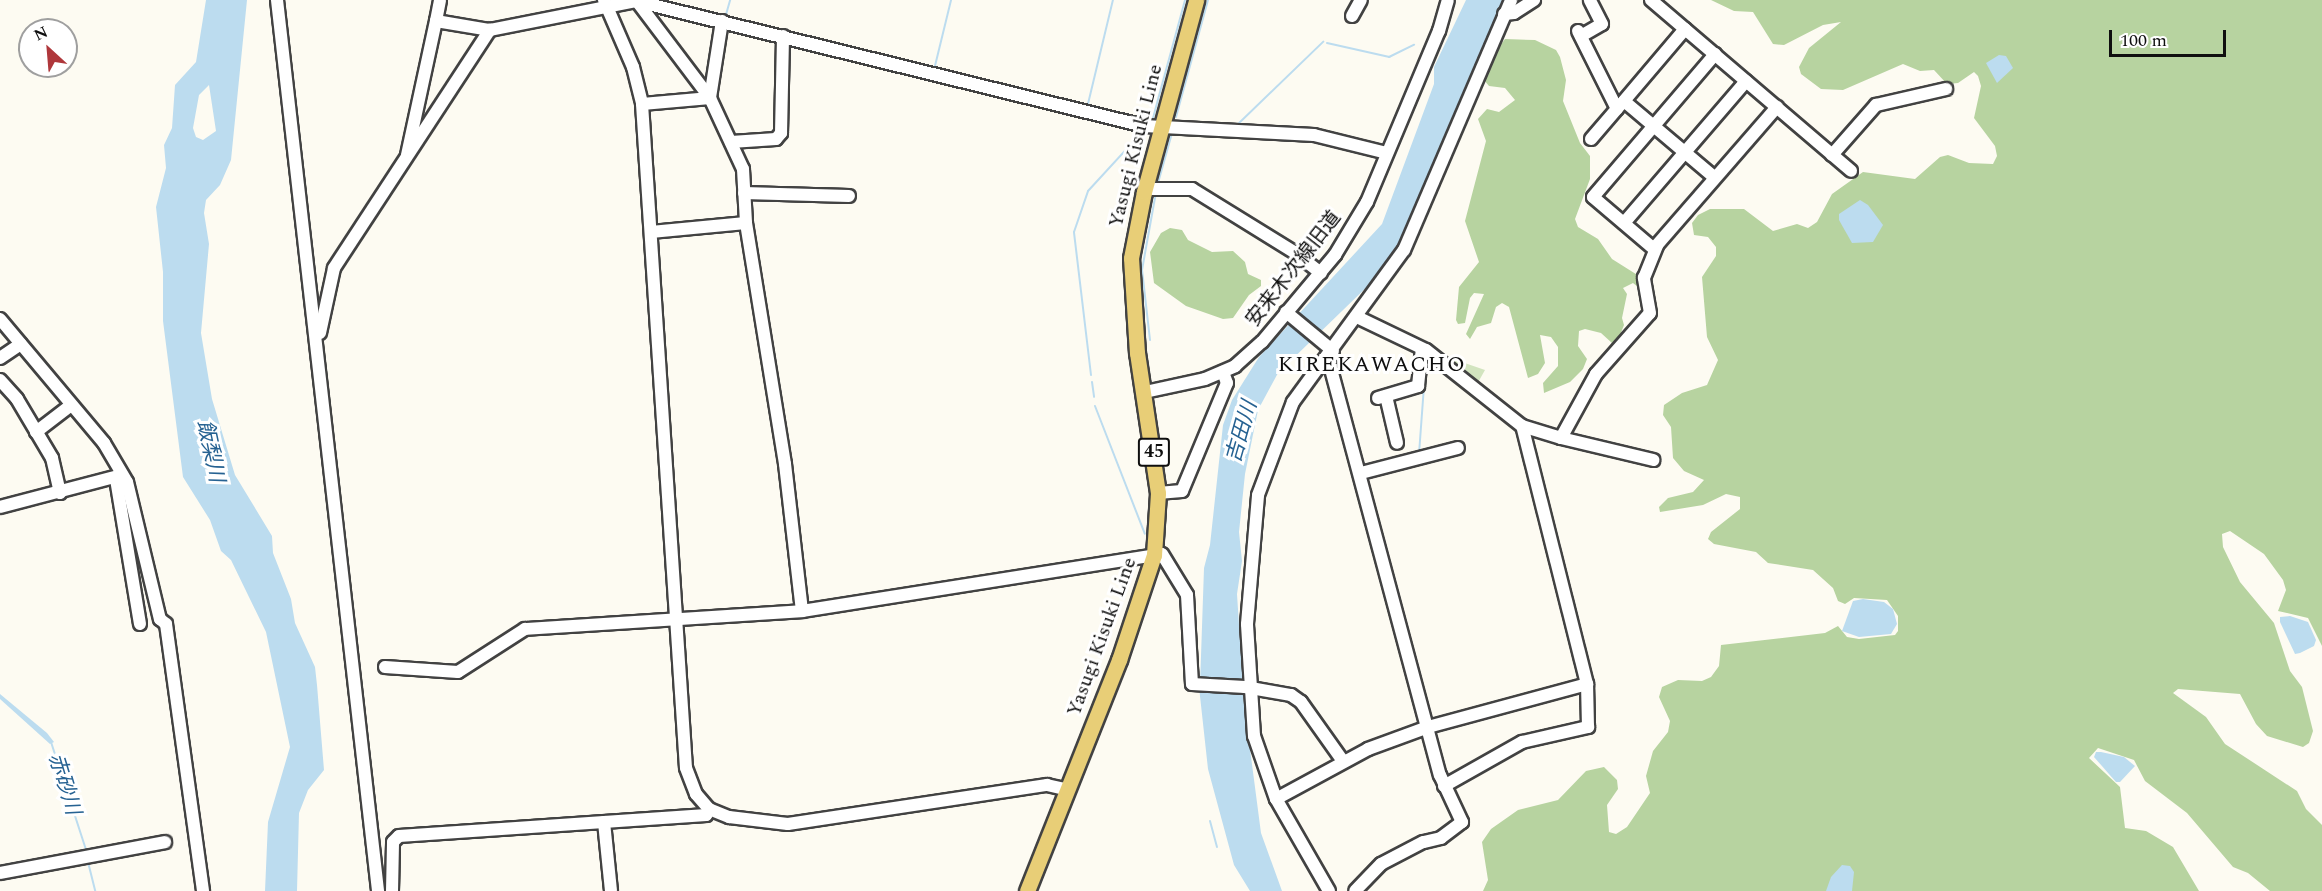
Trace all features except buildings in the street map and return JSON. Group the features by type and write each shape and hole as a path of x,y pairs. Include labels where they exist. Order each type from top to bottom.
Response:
{"main road":[{"name":"Yasugi Kisuki Line","path":"1027,891 1142,600 1154,555 1158,493 1130,291 1132,247 1145,189 1196,0"}],"street":[{"path":"277,0 378,891"},
{"path":"407,155 440,0"},
{"path":"436,21 490,30 605,4 636,0 1161,128 1314,135 1387,153"},
{"path":"636,0 710,98 742,166 747,223 785,464 802,610"},
{"path":"1352,16 1360,0"},
{"name":"安来木次線旧道","path":"1145,392 1222,372 1249,355 1289,315 1354,227 1439,31 1448,0"},
{"path":"1329,891 1276,799 1254,736 1246,688 1250,575 1262,475 1293,402 1404,250 1510,0"},
{"path":"1504,14 1514,13 1534,0"},
{"path":"1590,0 1602,24 1579,33 1620,105 1654,126 1714,177"},
{"path":"1651,0 1851,171"},
{"path":"605,4 633,67 642,104 686,768 696,794 709,809 729,817 788,824 1047,785 1068,790"},
{"path":"710,98 723,21"},
{"path":"1591,139 1685,29"},
{"path":"317,349 334,268 490,30"},
{"path":"731,142 780,136 783,36"},
{"path":"1654,249 1593,197 1715,54"},
{"path":"1624,223 1683,151 1746,81"},
{"path":"1832,155 1876,105 1946,89"},
{"path":"642,104 710,98"},
{"path":"1561,438 1596,374 1650,313 1644,278 1654,249 1777,107"},
{"path":"1145,189 1192,189 1294,252 1321,273"},
{"path":"744,193 849,196"},
{"path":"651,232 747,223"},
{"path":"1289,315 1330,353 1444,786 1461,823 1441,838 1423,842 1381,864 1355,891"},
{"path":"1357,317 1422,349 1522,426 1561,438 1653,460"},
{"path":"0,319 104,443 133,499 160,619 166,624 203,891"},
{"path":"0,358 21,344"},
{"path":"1397,443 1382,398 1418,386 1422,349"},
{"path":"1158,493 1182,491 1227,383 1222,372"},
{"path":"0,380 15,395 52,458 60,493"},
{"path":"36,432 71,405"},
{"path":"1444,786 1522,742 1588,727 1587,684 1522,426"},
{"path":"1361,473 1458,448"},
{"path":"0,507 120,477"},
{"path":"120,477 140,624"},
{"path":"385,667 456,673 525,629 802,610 1154,555 1166,557 1186,595 1190,679 1197,686 1246,688 1282,693 1301,702 1343,761"},
{"path":"1276,799 1343,761 1428,727 1587,684"},
{"path":"392,891 393,842 399,836 706,815 709,809"},
{"path":"604,822 611,891"},
{"path":"0,873 165,842"}],"green space":[{"path":"1711,0 2322,0 2322,646 2308,618 2278,611 2286,590 2283,580 2264,554 2230,531 2222,534 2223,547 2240,582 2274,623 2290,671 2302,687 2313,731 2309,743 2303,747 2267,736 2256,724 2240,694 2178,689 2173,693 2206,717 2225,744 2297,791 2306,809 2322,825 2322,891 2270,891 2248,873 2233,867 2187,813 2145,781 2134,760 2098,748 2089,758 2120,787 2125,828 2146,831 2173,847 2199,891 1483,891 1488,880 1482,842 1491,829 1518,810 1558,800 1586,771 1604,767 1617,780 1618,789 1607,805 1609,832 1616,834 1627,827 1650,793 1646,776 1653,751 1668,732 1670,721 1659,697 1662,687 1678,680 1702,681 1711,677 1719,666 1721,645 1825,633 1838,626 1847,637 1859,639 1895,635 1898,631 1898,616 1887,600 1854,598 1845,604 1838,601 1833,588 1813,570 1768,563 1756,552 1714,544 1708,539 1711,532 1740,509 1740,497 1726,494 1703,505 1660,512 1659,507 1668,498 1693,492 1704,480 1684,471 1673,458 1671,427 1663,415 1664,405 1682,393 1707,385 1718,360 1707,337 1702,277 1716,256 1716,247 1708,237 1694,235 1692,223 1698,215 1710,209 1744,209 1773,231 1797,224 1808,228 1817,222 1832,194 1863,172 1915,179 1940,157 1948,155 1969,163 1993,164 1997,156 1995,146 1974,118 1981,86 1974,72 1958,83 1947,84 1934,70 1920,71 1903,64 1843,90 1821,89 1801,74 1799,67 1809,48 1841,22 1823,25 1784,45 1773,44 1753,12 1734,11"},
{"path":"1505,39 1535,40 1556,50 1560,57 1566,80 1563,101 1580,143 1590,156 1590,179 1575,219 1578,227 1598,239 1612,259 1639,276 1644,292 1633,283 1623,288 1627,294 1622,318 1624,325 1618,340 1612,343 1601,333 1585,329 1579,331 1578,346 1587,359 1583,369 1570,382 1544,393 1543,383 1558,366 1558,347 1551,337 1540,335 1545,363 1538,374 1528,378 1509,307 1502,303 1496,307 1491,323 1477,327 1470,339 1466,334 1484,294 1474,293 1470,298 1465,323 1458,324 1456,320 1459,287 1479,262 1465,221 1486,141 1478,119 1487,109 1499,112 1515,100 1505,88 1489,86 1484,80 1483,69"},
{"path":"1170,228 1182,230 1188,240 1212,252 1233,251 1245,262 1248,274 1261,280 1261,286 1249,295 1233,318 1223,319 1186,306 1154,283 1150,252 1161,233"},
{"path":"1453,359 1485,370 1476,386 1449,364"}],"water":[{"name":"飯梨川","path":"206,0 247,0 231,160 220,185 206,200 204,213 209,244 201,333 212,399 235,475 272,536 273,553 291,599 295,623 315,667 324,770 308,790 299,813 297,891 265,891 268,822 290,747 266,632 231,560 221,551 210,520 183,477 163,321 163,272 156,207 166,168 164,145 172,128 175,85 196,62","holes":["209,85 216,131 203,140 196,137 193,128 199,95"]},
{"name":"吉田川","path":"1466,0 1503,0 1399,242 1374,280 1278,373 1258,410 1245,474 1239,532 1242,561 1237,594 1243,686 1200,685 1204,568 1210,545 1223,425 1232,400 1259,357 1382,224 1434,84 1434,67"},
{"path":"1999,55 2006,56 2013,68 1997,83 1986,63"},
{"path":"1860,200 1868,205 1883,225 1873,242 1852,243 1839,220 1839,214"},
{"path":"1863,599 1884,602 1893,609 1897,624 1891,634 1859,637 1842,631 1853,601"},
{"path":"2290,616 2308,622 2316,640 2314,646 2295,654 2280,622 2280,617"},
{"path":"1199,687 1242,688 1261,833 1282,891 1250,891 1234,865 1208,769"},
{"path":"0,694 47,733 54,742 50,744 0,699"},
{"path":"2096,752 2124,757 2135,766 2120,782 2116,782 2094,757"},
{"path":"1842,865 1850,866 1854,872 1852,891 1826,891 1831,877"}],"waterway":[{"path":"725,18 730,0"},
{"path":"934,70 951,0"},
{"path":"1087,108 1113,0"},
{"path":"1153,118 1185,0"},
{"path":"1176,117 1208,0"},
{"path":"1237,125 1323,42"},
{"path":"1327,43 1389,57 1414,45"},
{"path":"1091,375 1074,232 1088,191 1144,130"},
{"path":"1158,183 1172,133"},
{"path":"1150,340 1142,270 1156,192"},
{"path":"1419,454 1425,373"},
{"path":"1092,382 1094,397"},
{"path":"1095,406 1145,534"},
{"name":"赤砂川","path":"51,742 87,853"},
{"path":"1210,821 1217,847"},
{"name":"赤砂川","path":"88,862 95,891"}],"district":[{"name":"KIREKAWACHO","path":"1372,365"}]}
